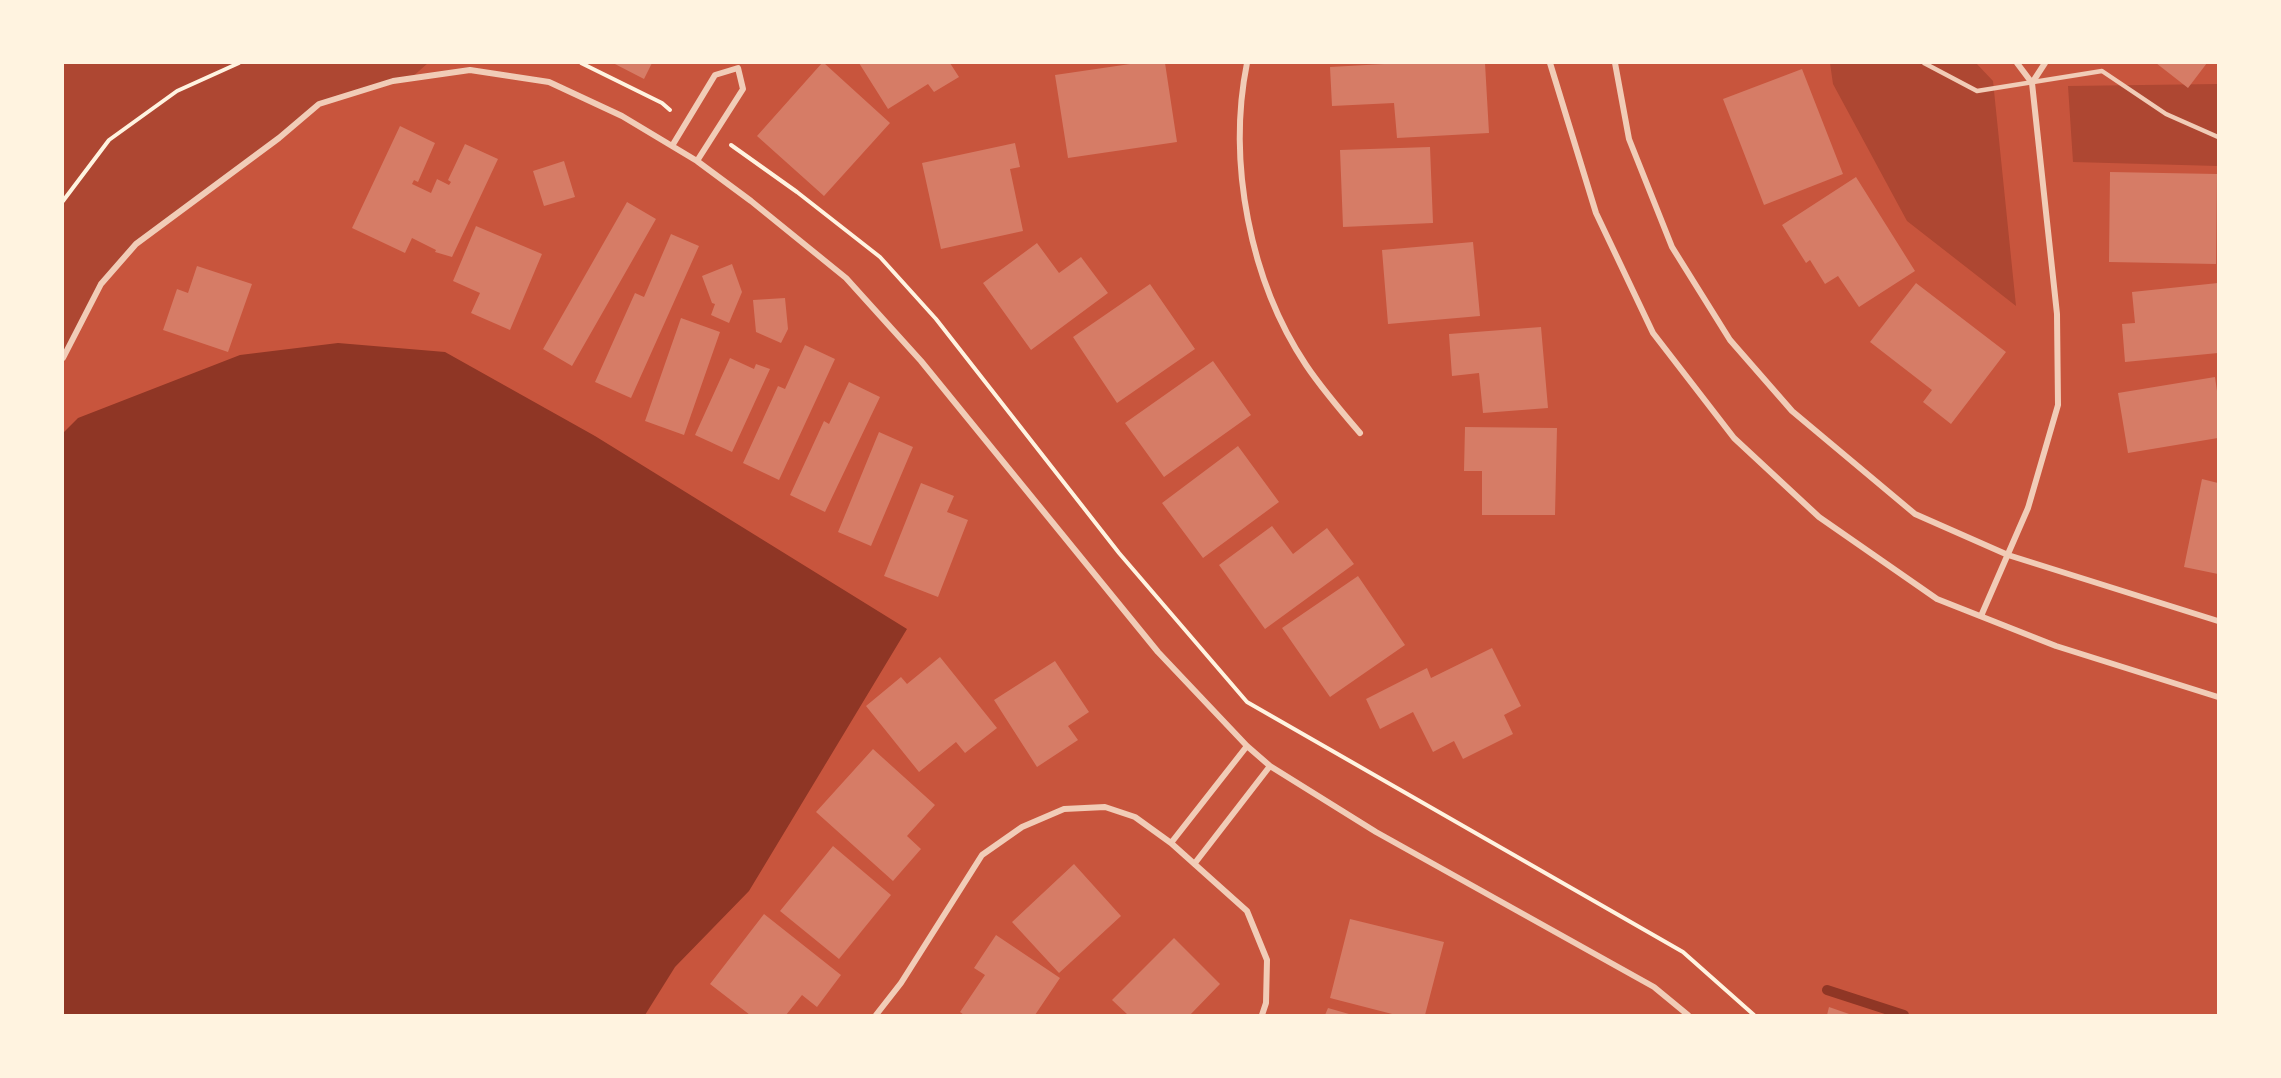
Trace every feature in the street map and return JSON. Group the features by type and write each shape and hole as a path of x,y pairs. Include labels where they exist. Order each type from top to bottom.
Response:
{"street":[{"path":"1247,63 1240,122 1240,165 1253,244 1259,265 1283,326 1305,364 1330,399 1360,433"},
{"path":"1550,63 1596,213 1653,333 1734,438 1819,517 1937,599 2056,646 2218,697"},
{"path":"1615,63 1629,139 1672,247 1730,340 1792,411 1915,514 2008,555 2218,621"},
{"path":"1981,616 2028,508 2058,405 2057,314 2032,83 2017,63"},
{"path":"2032,83 2045,63"},
{"path":"672,146 716,75 739,66 743,90 697,161"},
{"path":"63,358 101,284 136,244 279,138 319,104 393,81 470,70 549,82 622,116 697,161 751,201 846,278 921,361 1158,652 1247,746 1270,765 1376,832 1654,987 1688,1015"},
{"path":"1172,843 1247,746"},
{"path":"1195,863 1270,765"},
{"path":"876,1015 901,983 982,855 1022,827 1064,809 1105,807 1135,817 1172,843 1247,911 1267,960 1266,1003 1262,1015"}],"lane":[{"path":"1924,63 1977,91 2102,71 2166,114 2218,137"}],"path":[{"path":"63,201 109,140 177,91 239,63"},
{"path":"582,63 662,103 670,111"},
{"path":"727,143 797,192 880,257 936,319 1119,553 1247,702 1683,952 1754,1015"}],"shaded area":[{"path":"63,63 428,63 410,79 319,104 136,244 101,284 63,358"},
{"path":"1830,63 1976,63 1993,81 2016,306 1907,221 1833,84"},
{"path":"2218,84 2218,166 2073,162 2068,86"},
{"path":"338,343 445,352 595,436 907,629 749,891 675,967 645,1015 63,1015 63,433 78,418 240,355"}],"building":[{"path":"613,63 652,63 644,79"},
{"path":"822,63 890,123 824,196 757,136"},
{"path":"859,63 950,63 959,77 934,92 928,84 888,109"},
{"path":"1137,63 1165,63 1177,142 1068,158 1055,75"},
{"path":"1402,63 1485,63 1489,133 1397,138 1394,103 1332,106 1330,67"},
{"path":"2156,63 2207,63 2188,88"},
{"path":"1802,69 1843,174 1764,205 1723,99"},
{"path":"400,126 435,143 418,182 414,180 412,184 431,193 437,179 449,185 451,182 448,180 465,144 498,159 452,257 435,252 436,250 412,238 405,253 352,228"},
{"path":"1015,143 1020,167 1010,169 1023,231 941,249 922,163"},
{"path":"1430,147 1433,223 1343,227 1340,150"},
{"path":"564,161 575,197 544,206 533,171"},
{"path":"2110,172 2217,174 2216,264 2109,262"},
{"path":"1856,177 1915,271 1859,307 1838,276 1825,284 1810,260 1806,263 1782,225"},
{"path":"627,202 656,219 572,366 543,349"},
{"path":"476,226 542,254 510,330 471,313 480,293 453,281"},
{"path":"671,234 699,246 631,398 595,382 635,293 644,297"},
{"path":"1473,242 1480,316 1388,324 1382,250"},
{"path":"1037,243 1059,273 1081,257 1108,293 1031,350 983,283"},
{"path":"732,264 742,292 729,323 711,315 715,304 712,303 702,276"},
{"path":"197,266 252,284 228,352 163,330 177,289 188,293"},
{"path":"1916,283 2006,352 1951,424 1923,402 1932,390 1870,342"},
{"path":"2218,283 2218,353 2125,362 2122,324 2135,323 2132,292"},
{"path":"1150,284 1195,349 1117,403 1073,337"},
{"path":"785,298 788,329 781,343 756,332 753,300"},
{"path":"681,318 720,332 684,435 645,421"},
{"path":"1541,327 1548,408 1483,413 1479,373 1452,376 1449,334"},
{"path":"805,345 835,359 779,480 743,463 778,386 785,389"},
{"path":"730,358 754,369 756,364 770,369 732,452 695,435"},
{"path":"1213,361 1251,415 1164,477 1125,423"},
{"path":"2215,377 2218,398 2218,438 2128,453 2118,393"},
{"path":"849,382 880,397 825,512 790,495 824,421 829,424"},
{"path":"1465,427 1557,428 1555,515 1482,515 1482,471 1464,471"},
{"path":"879,432 913,447 871,546 838,532"},
{"path":"1238,446 1279,502 1203,558 1162,503"},
{"path":"2202,479 2218,483 2218,574 2184,567"},
{"path":"921,483 954,496 947,512 968,520 938,597 884,576"},
{"path":"1272,526 1293,554 1327,528 1354,564 1265,629 1219,565"},
{"path":"1358,576 1405,645 1330,697 1282,628"},
{"path":"1492,648 1521,706 1504,715 1513,734 1463,759 1454,741 1433,752 1413,712 1380,729 1366,699 1427,668 1431,678"},
{"path":"940,657 997,728 965,753 956,742 919,772 866,706 901,677 907,684"},
{"path":"1055,661 1089,712 1068,726 1078,740 1037,767 994,700"},
{"path":"873,749 935,805 907,836 921,849 893,881 816,812"},
{"path":"833,846 891,895 839,959 780,911"},
{"path":"1074,864 1121,916 1059,973 1012,922"},
{"path":"764,914 841,975 817,1007 802,995 786,1015 750,1015 710,984"},
{"path":"1350,919 1444,942 1425,1015 1396,1015 1330,998"},
{"path":"996,935 1060,978 1035,1015 964,1015 960,1012 985,975 974,968"},
{"path":"1174,938 1220,984 1190,1015 1128,1015 1112,1000"},
{"path":"1829,1007 1852,1015 1827,1015"},
{"path":"1328,1008 1349,1014 1349,1015 1325,1015"}],"waterway":[{"path":"1827,990 1904,1015"}]}
